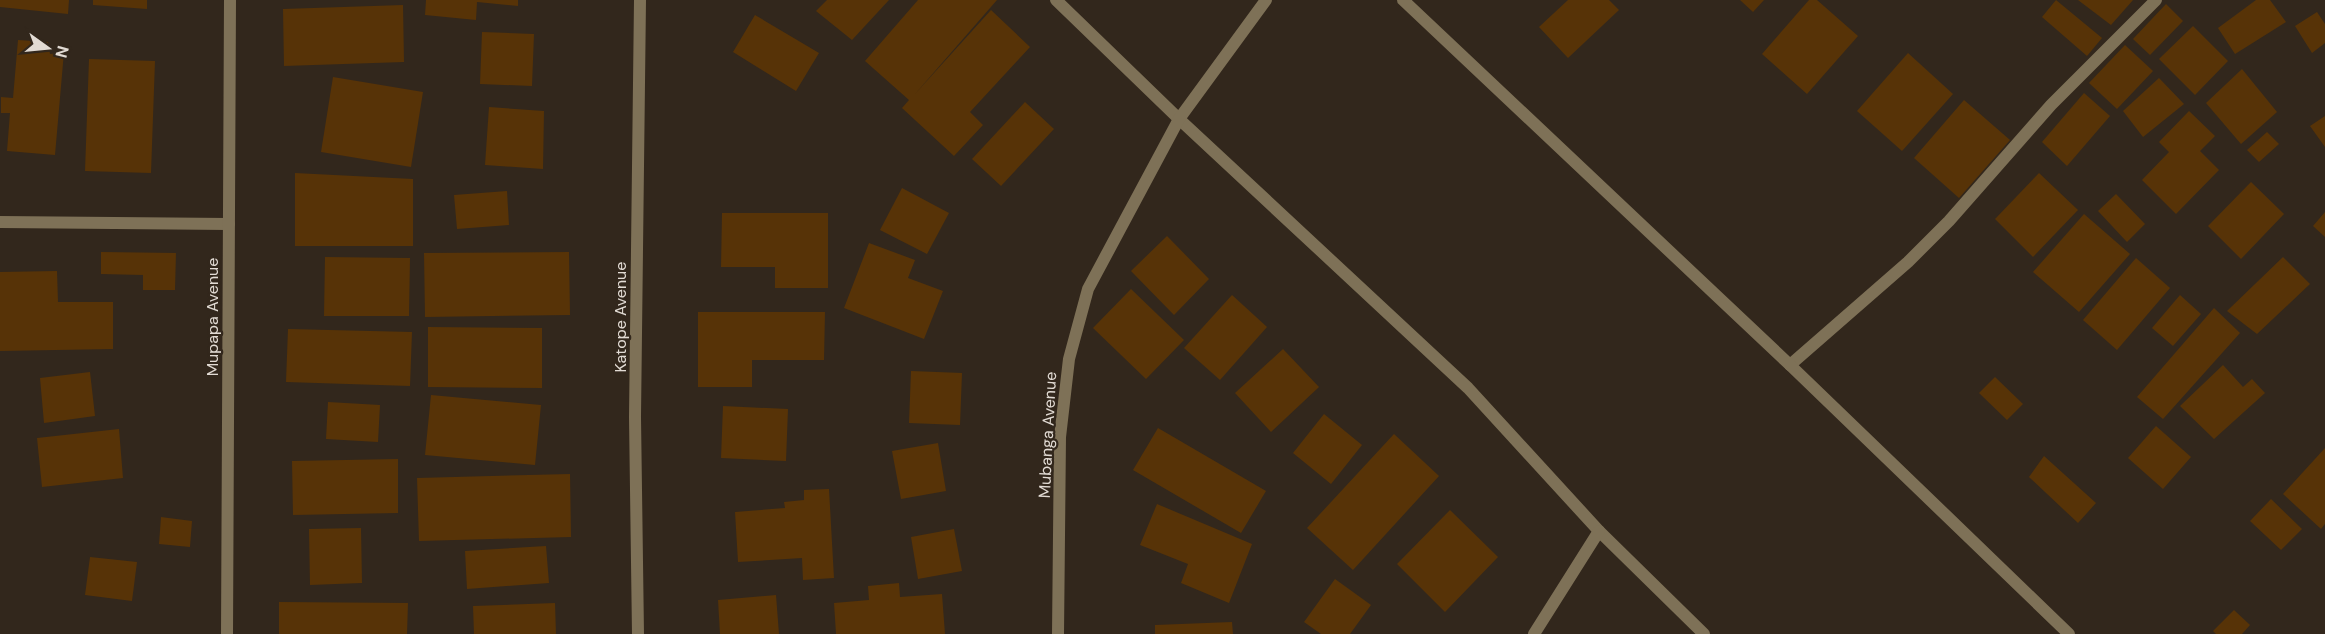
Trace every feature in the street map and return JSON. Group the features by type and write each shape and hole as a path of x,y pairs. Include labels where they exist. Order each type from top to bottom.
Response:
{"street":[{"name":"Mupapa Avenue","path":"226,634 230,0"},
{"name":"Katope Avenue","path":"638,634 635,405 640,0"},
{"path":"1056,0 1179,119 1468,388 1599,531 1704,634"},
{"name":"Mubanga Avenue","path":"1058,634 1060,437 1069,359 1088,289 1179,119 1266,0"},
{"path":"1403,0 1790,365 2069,634"},
{"path":"1790,365 1908,262 1941,230 2051,105 2156,0"},
{"path":"0,222 228,224"},
{"path":"1534,634 1599,531"}],"building":[{"path":"0,0 69,0 68,14 0,7"},
{"path":"93,0 147,0 147,9 93,5"},
{"path":"426,0 518,0 518,6 477,2 476,20 425,15"},
{"path":"827,0 889,0 852,40 816,11"},
{"path":"918,0 997,0 915,94 991,10 1030,47 970,112 983,125 954,156 902,108 909,100 865,61"},
{"path":"1568,0 1609,0 1619,10 1568,58 1539,27"},
{"path":"1740,0 1764,0 1753,12"},
{"path":"1809,0 1817,0 1858,36 1807,94 1762,54"},
{"path":"2056,0 2102,38 2087,56 2042,17"},
{"path":"2078,0 2133,0 2111,25"},
{"path":"2256,0 2270,0 2286,22 2235,54 2218,28"},
{"path":"2166,4 2183,21 2150,55 2133,39"},
{"path":"403,5 404,62 284,66 283,9"},
{"path":"2317,12 2325,24 2325,43 2312,53 2295,26"},
{"path":"755,15 819,53 796,91 733,52"},
{"path":"2193,26 2228,61 2195,95 2159,59"},
{"path":"482,32 534,34 532,86 480,84"},
{"path":"18,40 48,42 50,54 64,52 55,155 7,151 10,113 1,113 1,97 13,98"},
{"path":"2125,45 2153,71 2117,109 2089,83"},
{"path":"1908,53 1953,94 1902,151 1857,111"},
{"path":"89,59 155,61 151,173 85,171"},
{"path":"2242,69 2277,112 2241,144 2206,103"},
{"path":"333,77 423,92 411,167 321,152"},
{"path":"2159,78 2184,104 2143,137 2123,111"},
{"path":"2084,93 2110,116 2067,166 2042,142"},
{"path":"1964,100 2010,140 1959,198 1914,158"},
{"path":"1025,102 1054,129 1001,186 972,159"},
{"path":"489,107 544,111 543,169 485,165"},
{"path":"2189,111 2215,136 2200,151 2219,170 2176,214 2142,180 2169,152 2159,142"},
{"path":"2325,116 2325,147 2310,126"},
{"path":"2267,132 2279,144 2259,162 2247,150"},
{"path":"295,173 413,179 413,246 295,246"},
{"path":"2039,173 2078,210 2033,257 1995,219"},
{"path":"2251,182 2284,214 2241,259 2208,226"},
{"path":"902,188 949,213 927,254 880,230"},
{"path":"507,191 509,225 457,229 454,195"},
{"path":"2116,194 2145,224 2127,242 2098,211"},
{"path":"2325,212 2325,237 2313,226"},
{"path":"722,213 828,213 828,288 775,288 775,267 721,267"},
{"path":"2084,214 2130,254 2079,312 2033,272"},
{"path":"1167,236 1209,279 1174,315 1131,271"},
{"path":"869,243 915,260 908,278 943,291 924,339 844,308"},
{"path":"101,252 176,253 175,290 143,290 143,275 101,274"},
{"path":"569,252 570,315 425,317 424,253"},
{"path":"325,257 410,258 409,316 324,316"},
{"path":"2283,257 2310,284 2257,334 2227,311"},
{"path":"2136,258 2170,288 2117,350 2083,320"},
{"path":"57,271 58,302 113,302 113,349 0,351 0,272"},
{"path":"1131,289 1184,340 1146,379 1093,328"},
{"path":"1232,295 1267,327 1220,380 1184,348"},
{"path":"2180,295 2201,314 2173,346 2152,328"},
{"path":"2214,308 2240,333 2163,419 2137,397"},
{"path":"698,312 825,312 824,360 752,360 752,387 698,387"},
{"path":"428,327 542,328 542,388 428,387"},
{"path":"288,329 412,332 410,386 286,382"},
{"path":"1283,349 1319,387 1271,432 1235,393"},
{"path":"2223,365 2243,387 2252,379 2265,393 2214,439 2180,406"},
{"path":"911,371 962,373 960,425 909,423"},
{"path":"90,372 95,416 44,423 40,378"},
{"path":"1995,377 2023,404 2007,420 1979,393"},
{"path":"431,395 541,405 535,465 425,455"},
{"path":"328,402 380,405 378,442 326,439"},
{"path":"723,406 788,409 786,461 721,458"},
{"path":"1324,414 1362,445 1331,484 1293,453"},
{"path":"2156,426 2191,457 2163,489 2128,458"},
{"path":"1158,428 1266,491 1241,533 1133,470"},
{"path":"119,429 123,478 42,487 37,438"},
{"path":"1394,434 1439,476 1353,570 1307,528"},
{"path":"938,443 946,491 901,499 892,451"},
{"path":"2325,448 2325,524 2321,529 2283,494"},
{"path":"2044,456 2096,503 2078,523 2029,477"},
{"path":"398,459 398,513 293,515 292,461"},
{"path":"570,474 571,537 419,541 417,478"},
{"path":"829,489 834,578 803,580 802,558 738,562 735,512 785,508 784,502 804,500 804,490"},
{"path":"2271,499 2302,529 2281,550 2250,521"},
{"path":"1157,504 1252,544 1229,603 1181,583 1188,564 1140,545"},
{"path":"1450,510 1498,557 1445,612 1397,564"},
{"path":"161,517 192,521 190,547 159,544"},
{"path":"361,528 362,583 310,585 309,529"},
{"path":"954,529 962,571 918,579 911,537"},
{"path":"546,546 549,583 467,589 465,551"},
{"path":"90,557 137,562 132,601 85,595"},
{"path":"1335,579 1371,605 1350,634 1321,634 1304,622"},
{"path":"899,583 900,597 942,594 945,634 836,634 834,603 869,600 868,586"},
{"path":"776,595 779,634 720,634 718,600"},
{"path":"279,602 408,603 407,634 279,634"},
{"path":"555,603 556,634 474,634 473,606"},
{"path":"2234,610 2250,625 2242,634 2216,634 2213,631"},
{"path":"1232,622 1233,634 1155,634 1155,625"}]}
